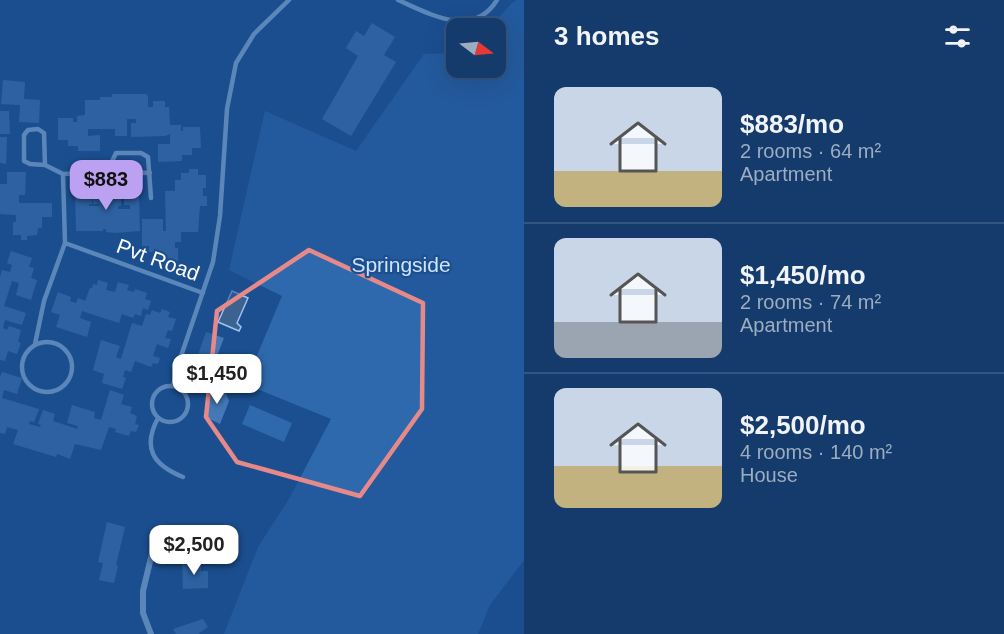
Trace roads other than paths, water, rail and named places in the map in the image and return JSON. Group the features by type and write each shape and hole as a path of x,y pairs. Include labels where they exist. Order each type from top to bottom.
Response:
{"street":[{"path":"151,634 143,613 143,591 154,545"}],"lane":[{"path":"173,386 213,262 227,109 236,63 254,34 289,0"},
{"path":"398,0 435,17 465,22 491,10 497,0"},
{"path":"45,165 44,133 38,129 28,130 24,135 24,161 30,164 45,165 63,174 150,173"},
{"path":"107,172 116,153 141,153 148,157 151,198"},
{"path":"35,344 43,342 59,345 70,357 71,373 68,381 55,391 38,391 25,381 21,364 28,349 35,344 44,300 65,243 63,174"},
{"name":"Pvt Road","path":"65,243 203,293"},
{"path":"173,386 179,388 187,397 187,408 185,414 175,421 164,421 152,408 153,396 162,387 173,386"},
{"path":"159,418 150,442 154,456 158,464 183,477"}],"park label":[{"name":"Springside","path":"401,265"}]}
